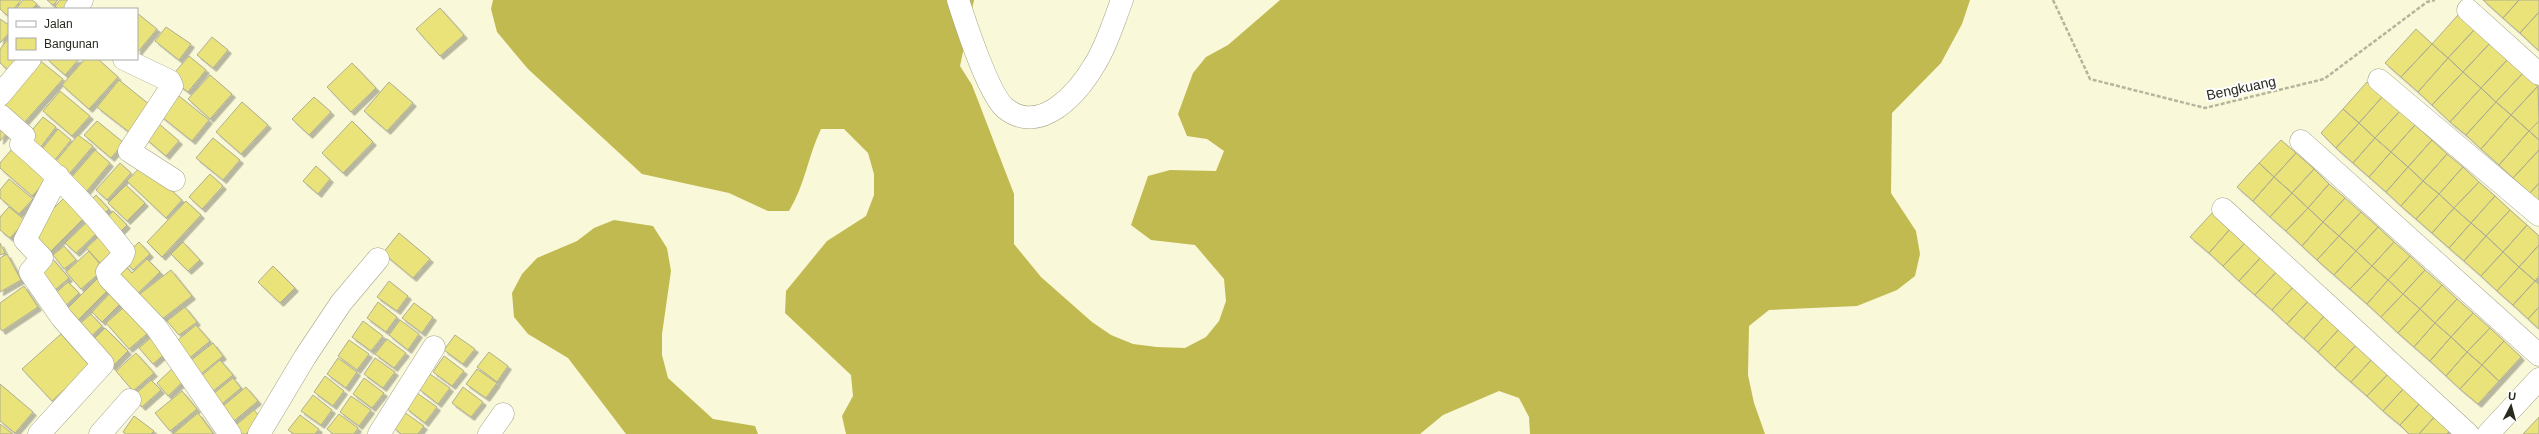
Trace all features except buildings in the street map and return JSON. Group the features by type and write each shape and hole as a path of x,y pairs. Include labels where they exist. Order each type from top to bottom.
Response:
{"street":[{"path":"76,8 82,0"},
{"path":"958,0 983,67 1004,108 1021,117 1041,117 1058,108 1078,91 1096,63 1122,0"},
{"path":"2468,10 2539,74"},
{"path":"4,84 29,60"},
{"path":"126,60 170,81 172,86 129,151 174,180"},
{"path":"2379,80 2539,215"},
{"path":"0,115 24,136 20,144 58,176 106,228 124,252 122,257 107,272 109,278 156,327 230,434"},
{"path":"2301,141 2539,355"},
{"path":"38,434 103,364 62,318 30,272 42,258 25,240 58,176"},
{"path":"2223,209 2468,434"},
{"path":"259,434 305,357 341,303 378,259"},
{"path":"379,434 434,347"},
{"path":"2488,434 2539,379"},
{"path":"100,434 130,400"},
{"path":"272,434 287,413"},
{"path":"489,434 503,414"}],"path":[{"name":"Bengkuang","path":"2053,0 2090,79 2205,108 2324,79 2427,2 2435,0"}],"shaded area":[{"path":"493,0 974,0 960,66 972,85 1014,194 1014,244 1041,277 1092,322 1111,335 1133,344 1185,348 1206,337 1219,321 1226,301 1224,279 1195,245 1151,240 1131,225 1148,176 1170,170 1216,171 1224,151 1207,139 1187,136 1178,114 1193,73 1206,57 1228,45 1280,0 1970,0 1962,24 1941,63 1892,113 1891,193 1916,231 1920,254 1915,276 1897,290 1857,306 1769,310 1749,326 1748,375 1754,403 1765,434 1530,434 1529,417 1519,398 1499,391 1443,415 1420,434 846,434 842,416 853,396 851,375 785,313 786,291 827,241 866,216 874,195 874,174 868,153 844,129 821,129 803,181 789,211 768,211 729,193 642,174 528,69 497,32 491,9"},
{"path":"614,220 653,226 667,248 671,271 662,334 662,355 668,378 713,419 755,426 758,434 626,434 568,358 528,334 514,317 512,293 522,274 537,258 577,241 594,228"}]}
